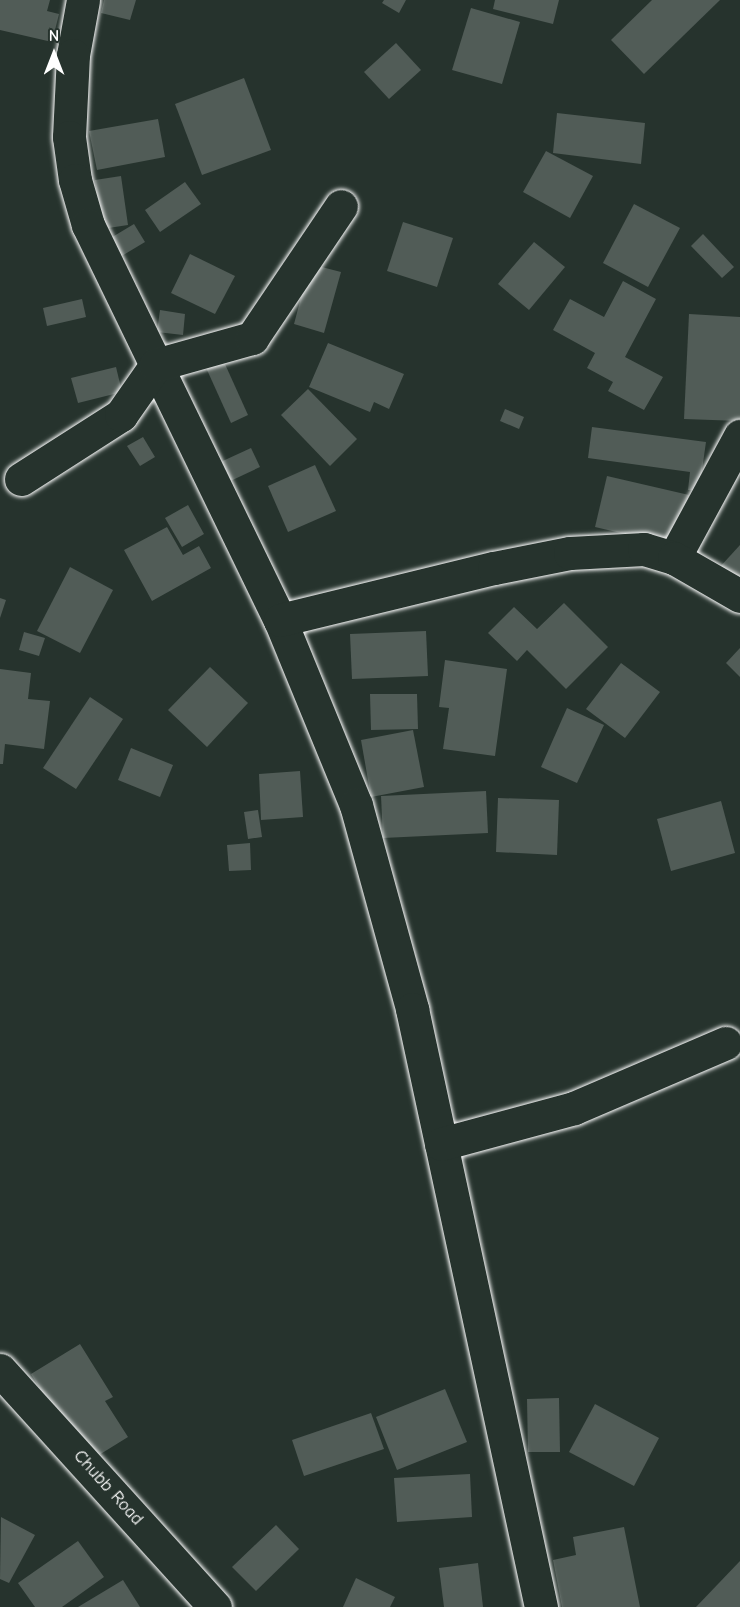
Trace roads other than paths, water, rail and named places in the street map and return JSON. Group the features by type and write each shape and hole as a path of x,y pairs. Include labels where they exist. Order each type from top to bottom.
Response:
{"street":[{"path":"83,0 73,55 69,137 75,180 88,225 280,620 356,805 412,1009 541,1607"},
{"path":"21,479 121,416 156,365 252,338 341,206"},
{"path":"674,558 740,436"},
{"path":"280,620 494,568 570,553 644,549 674,558 740,596"},
{"path":"441,1144 574,1108 726,1043"},
{"name":"Chubb Road","path":"0,1370 215,1607"}]}
